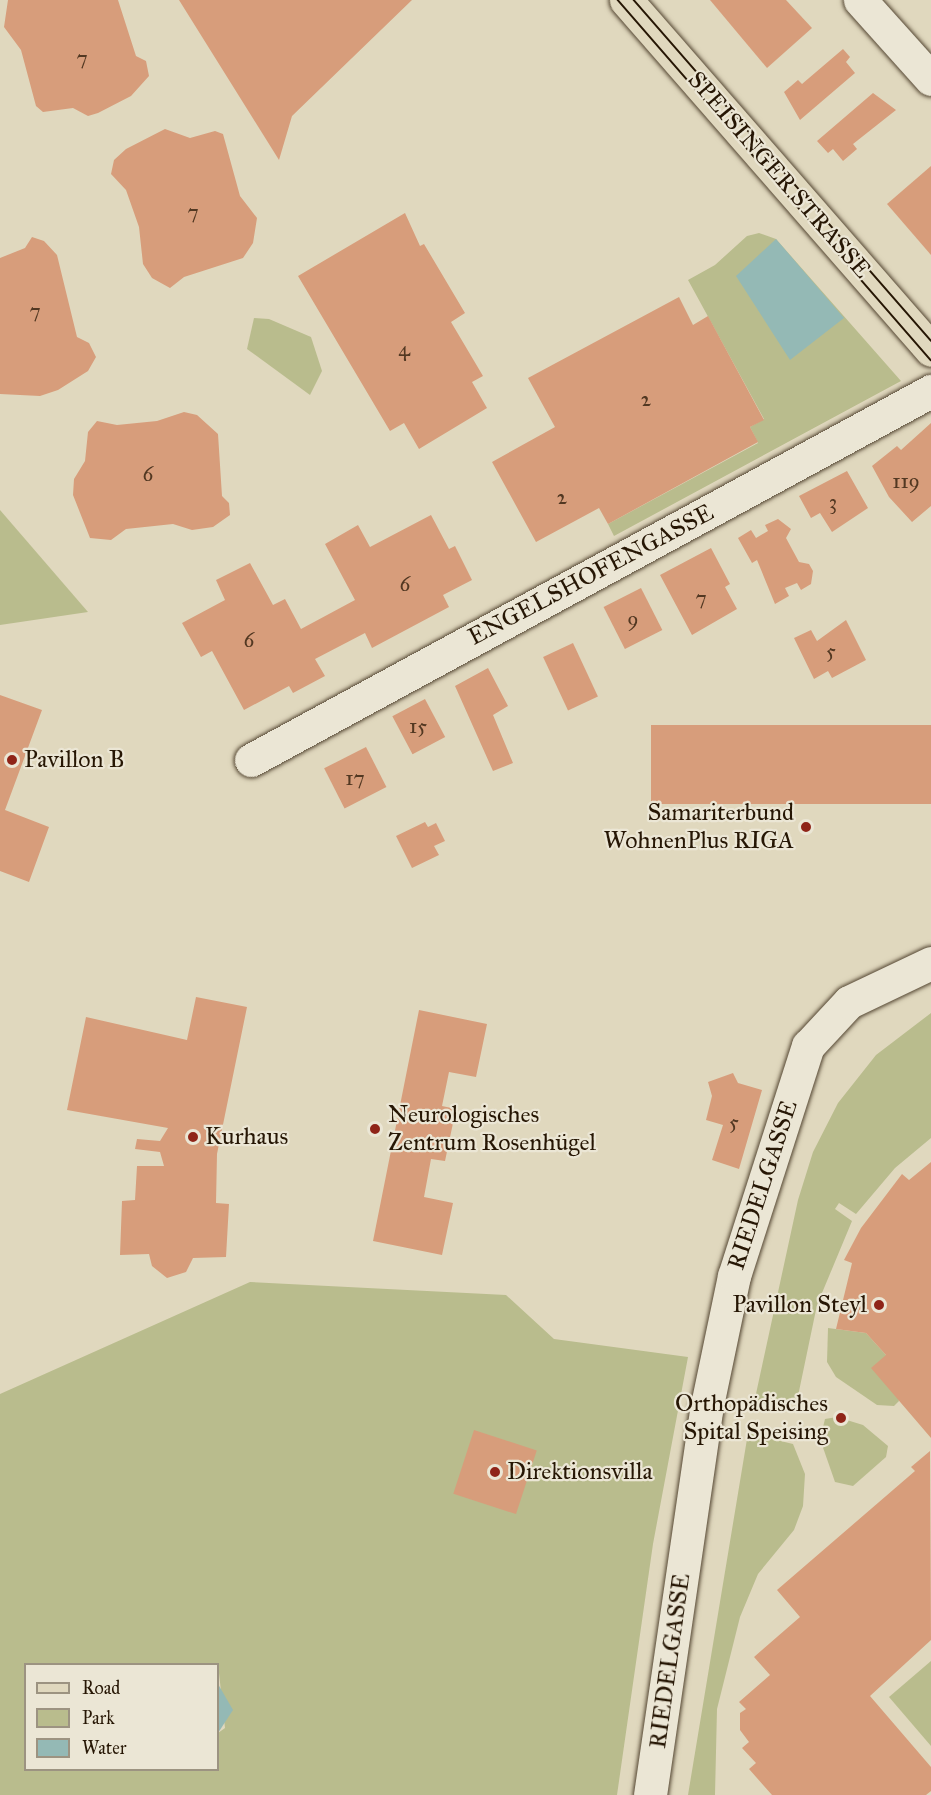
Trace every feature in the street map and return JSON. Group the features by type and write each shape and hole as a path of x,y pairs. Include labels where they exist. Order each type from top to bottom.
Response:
{"main road":[{"name":"SPEISINGER STRASSE","path":"627,0 931,350"}],"street":[{"path":"866,4 931,78"},
{"name":"ENGELSHOFENGASSE","path":"251,760 931,391"},
{"name":"RIEDELGASSE","path":"650,1795 706,1410 734,1276 808,1046 849,1002 931,963"}],"green space":[{"path":"759,233 776,239 901,381 614,536 608,524 758,443 750,427 764,419 688,280 715,265 747,236"},
{"path":"254,318 269,319 311,337 322,371 310,395 247,349"},
{"path":"0,510 88,612 0,625"},
{"path":"931,1013 931,1138 895,1168 856,1214 839,1203 835,1209 852,1221 817,1305 798,1396 788,1405 754,1403 798,1200 813,1152 838,1103 876,1055"},
{"path":"250,1282 506,1295 554,1339 688,1357 653,1544 617,1795 0,1795 0,1394"},
{"path":"828,1328 866,1333 886,1355 899,1401 894,1406 877,1405 836,1377 827,1362"},
{"path":"837,1417 863,1425 888,1446 886,1457 853,1486 835,1482 820,1439 825,1419"},
{"path":"748,1433 793,1444 805,1474 803,1506 794,1530 758,1574 740,1617 717,1709 715,1795 688,1795"},
{"path":"931,1661 931,1746 889,1697"}],"water":[{"path":"776,239 844,318 790,360 736,276"},
{"path":"219,1686 233,1710 219,1731"}],"building":[{"path":"8,0 118,0 136,56 146,61 149,76 131,96 98,113 88,116 73,108 43,112 36,106 21,50 4,27"},
{"path":"179,0 412,0 292,116 279,160"},
{"path":"710,0 786,0 812,28 767,68"},
{"path":"843,49 850,57 846,62 855,73 800,120 784,92 798,80 802,84"},
{"path":"873,93 896,110 853,144 857,149 843,161 833,149 828,153 817,141"},
{"path":"165,129 190,138 215,131 223,134 240,196 257,218 253,243 243,258 184,277 170,288 152,278 143,264 139,227 126,190 111,174 114,160 126,149"},
{"path":"931,166 931,255 887,204"},
{"path":"405,213 420,246 424,244 465,313 451,322 483,376 472,382 487,408 419,449 404,423 390,431 298,276"},
{"path":"32,237 44,241 57,255 77,337 89,343 96,357 88,371 58,390 40,396 0,394 0,258 25,248"},
{"path":"679,297 693,325 708,316 764,420 750,427 758,442 608,524 599,508 536,542 492,462 555,427 528,378"},
{"path":"184,412 197,415 218,434 222,496 229,503 230,515 213,527 192,530 173,524 126,529 111,540 90,538 73,495 74,479 85,461 88,432 97,421 117,425 157,421"},
{"path":"931,423 931,506 912,522 889,497 872,466 897,446 901,450"},
{"path":"847,471 868,508 832,532 820,513 811,518 799,496"},
{"path":"431,515 449,549 455,546 472,580 443,595 449,607 372,648 365,633 315,659 325,676 293,693 289,686 244,710 212,651 201,657 182,623 225,600 216,580 250,563 273,605 285,599 301,629 355,600 325,544 358,525 370,547"},
{"path":"778,519 791,529 786,538 799,562 809,564 813,571 811,584 801,590 797,583 785,588 789,596 775,604 757,560 752,563 738,538 751,530 756,538 768,531 765,525"},
{"path":"711,548 730,584 725,587 737,609 692,635 660,575"},
{"path":"641,588 662,630 625,649 604,607"},
{"path":"846,620 866,660 832,678 828,671 814,679 794,638 811,630 817,641"},
{"path":"573,643 598,696 568,710 543,657"},
{"path":"488,668 508,706 493,715 513,763 493,771 455,686"},
{"name":"Pavillon B","path":"0,695 42,710 5,810 49,827 29,882 0,871"},
{"path":"425,699 445,737 413,754 392,716"},
{"path":"651,725 931,725 931,804 651,804"},
{"path":"366,747 386,787 345,808 324,768"},
{"path":"425,822 428,827 436,823 445,841 434,846 439,855 412,868 396,836"},
{"name":"Kurhaus","path":"196,997 247,1007 217,1154 216,1203 229,1204 226,1257 193,1258 186,1272 167,1278 152,1266 149,1254 120,1255 122,1201 135,1200 137,1166 164,1166 160,1152 135,1149 137,1139 160,1141 168,1128 67,1110 86,1017 187,1040"},
{"path":"419,1010 487,1024 476,1077 449,1072 442,1106 456,1109 445,1161 431,1159 424,1197 453,1203 442,1255 373,1241"},
{"path":"733,1073 738,1083 762,1090 739,1169 712,1160 723,1125 706,1120 712,1096 708,1082"},
{"name":"Pavillon Steyl","path":"931,1162 931,1438 871,1368 886,1355 866,1333 836,1329 852,1263 844,1260 861,1228 902,1174 909,1180"},
{"name":"Direktionsvilla","path":"474,1430 537,1450 516,1514 453,1494"},
{"path":"930,1451 931,1640 870,1696 931,1767 931,1791 926,1795 772,1795 749,1769 756,1763 742,1748 749,1742 740,1730 740,1713 746,1709 739,1702 770,1675 754,1657 800,1617 777,1590 915,1471 911,1467"}],"tram line":[{"path":"618,0 931,360"},
{"path":"634,0 931,341"}],"place":[{"name":"Pavillon B","path":"12,760"},
{"name":"Samariterbund WohnenPlus RIGA","path":"806,827"},
{"name":"Neurologisches Zentrum Rosenhügel","path":"375,1129"},
{"name":"Kurhaus","path":"193,1137"},
{"name":"Pavillon Steyl","path":"879,1305"},
{"name":"Orthopädisches Spital Speising","path":"841,1418"},
{"name":"Direktionsvilla","path":"495,1472"}]}
